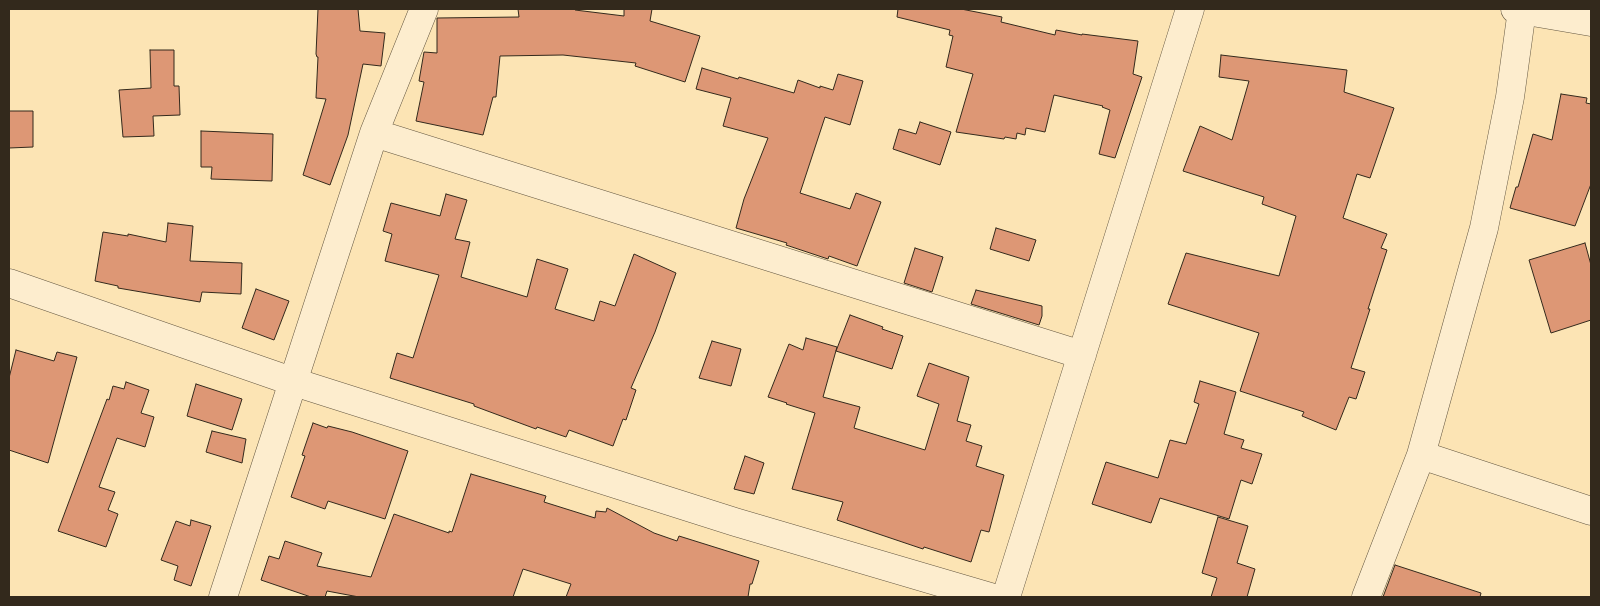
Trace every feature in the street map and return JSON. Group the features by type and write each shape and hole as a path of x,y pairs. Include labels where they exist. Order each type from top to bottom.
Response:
{"street":[{"path":"224,597 374,132 424,9"},
{"path":"1006,597 1190,9"},
{"path":"1366,597 1420,455 1484,228 1510,97 1518,9 1591,22"},
{"path":"374,132 1082,355"},
{"path":"9,283 294,382 735,522 990,597"},
{"path":"1420,455 1591,511"}],"building":[{"path":"318,9 358,9 360,31 385,33 381,66 363,64 348,135 330,185 303,175 326,99 316,98"},
{"path":"518,9 575,9 624,16 624,9 652,9 650,21 700,36 685,82 635,66 636,63 563,55 500,56 496,97 493,97 483,135 416,121 424,82 419,81 424,52 437,53 437,18 519,17"},
{"path":"898,9 961,9 1002,17 1001,22 1055,35 1056,30 1138,41 1133,74 1142,77 1115,158 1099,154 1110,110 1103,106 1054,95 1045,132 1026,128 1025,135 1017,133 1016,139 1005,137 1004,139 956,132 973,74 946,67 953,36 949,35 950,30 897,17"},
{"path":"150,50 174,50 174,86 179,86 180,115 153,116 154,136 123,137 119,90 151,88"},
{"path":"1221,55 1347,70 1344,92 1394,108 1370,178 1357,174 1343,218 1387,234 1381,248 1387,250 1351,368 1365,372 1356,399 1349,397 1336,430 1302,416 1304,412 1240,391 1259,333 1168,304 1186,253 1279,276 1296,216 1262,204 1264,197 1183,171 1200,126 1232,140 1249,81 1219,77"},
{"path":"702,68 794,93 798,80 820,88 820,86 833,90 838,74 863,81 850,125 825,117 800,193 850,209 856,193 881,202 857,266 829,256 828,259 786,245 787,243 736,228 744,199 768,138 723,126 731,98 696,89"},
{"path":"1561,94 1587,98 1586,103 1591,104 1591,184 1575,226 1510,208 1533,134 1552,140"},
{"path":"9,111 33,111 33,147 9,148"},
{"path":"920,122 951,132 940,165 893,149 899,129 916,134"},
{"path":"201,131 273,134 272,181 211,179 212,167 201,167"},
{"path":"446,194 467,200 455,239 470,242 461,277 527,297 537,259 568,269 555,309 594,321 600,301 615,306 634,254 676,273 655,332 631,388 636,390 626,420 623,419 613,446 569,430 566,437 537,427 536,429 474,406 474,404 390,378 397,353 413,358 439,275 385,261 392,234 383,231 391,203 440,216"},
{"path":"168,223 193,226 190,261 242,263 241,294 202,292 200,302 118,288 118,286 95,281 103,232 128,236 128,234 166,242"},
{"path":"996,228 1036,240 1029,261 990,249"},
{"path":"1585,243 1591,265 1591,320 1551,333 1529,260"},
{"path":"915,248 943,257 932,292 904,283"},
{"path":"256,289 289,301 274,340 242,328"},
{"path":"976,290 1042,306 1042,316 1039,325 971,304"},
{"path":"850,315 903,336 892,369 836,351"},
{"path":"806,338 837,347 823,397 860,407 854,428 925,450 939,404 917,396 929,363 969,377 957,421 971,425 966,441 982,446 976,466 1004,475 989,532 981,530 971,562 924,547 923,549 837,520 843,502 792,489 815,413 768,397 789,344 803,350"},
{"path":"712,341 741,349 731,386 699,378"},
{"path":"16,350 54,361 57,352 77,357 48,463 9,450 9,378"},
{"path":"1200,381 1236,392 1224,434 1244,440 1241,448 1262,454 1252,484 1241,480 1229,519 1160,498 1151,523 1092,504 1106,462 1158,478 1170,440 1186,444 1199,404 1194,402"},
{"path":"126,382 149,390 141,413 154,417 145,447 117,438 99,487 115,492 108,510 118,514 106,547 58,531 107,399 109,400 113,386 124,389"},
{"path":"196,384 242,399 232,430 187,416"},
{"path":"313,423 327,428 328,426 352,432 408,451 385,519 328,501 325,509 291,497 305,456 302,455"},
{"path":"212,431 246,439 242,463 206,452"},
{"path":"745,456 764,463 754,494 734,489"},
{"path":"471,474 546,496 544,502 595,518 596,511 606,512 607,508 654,533 677,541 679,536 759,561 752,584 750,584 748,597 566,597 571,584 523,569 513,597 359,597 327,591 325,597 311,597 261,580 269,556 279,559 285,541 322,553 317,566 371,577 394,514 449,533 449,531 452,532"},
{"path":"1218,517 1248,526 1237,563 1255,569 1247,597 1211,597 1217,578 1202,573"},
{"path":"191,520 211,526 191,586 174,580 178,566 161,560 176,521 190,526"},
{"path":"1395,565 1481,593 1480,597 1383,597"}]}
